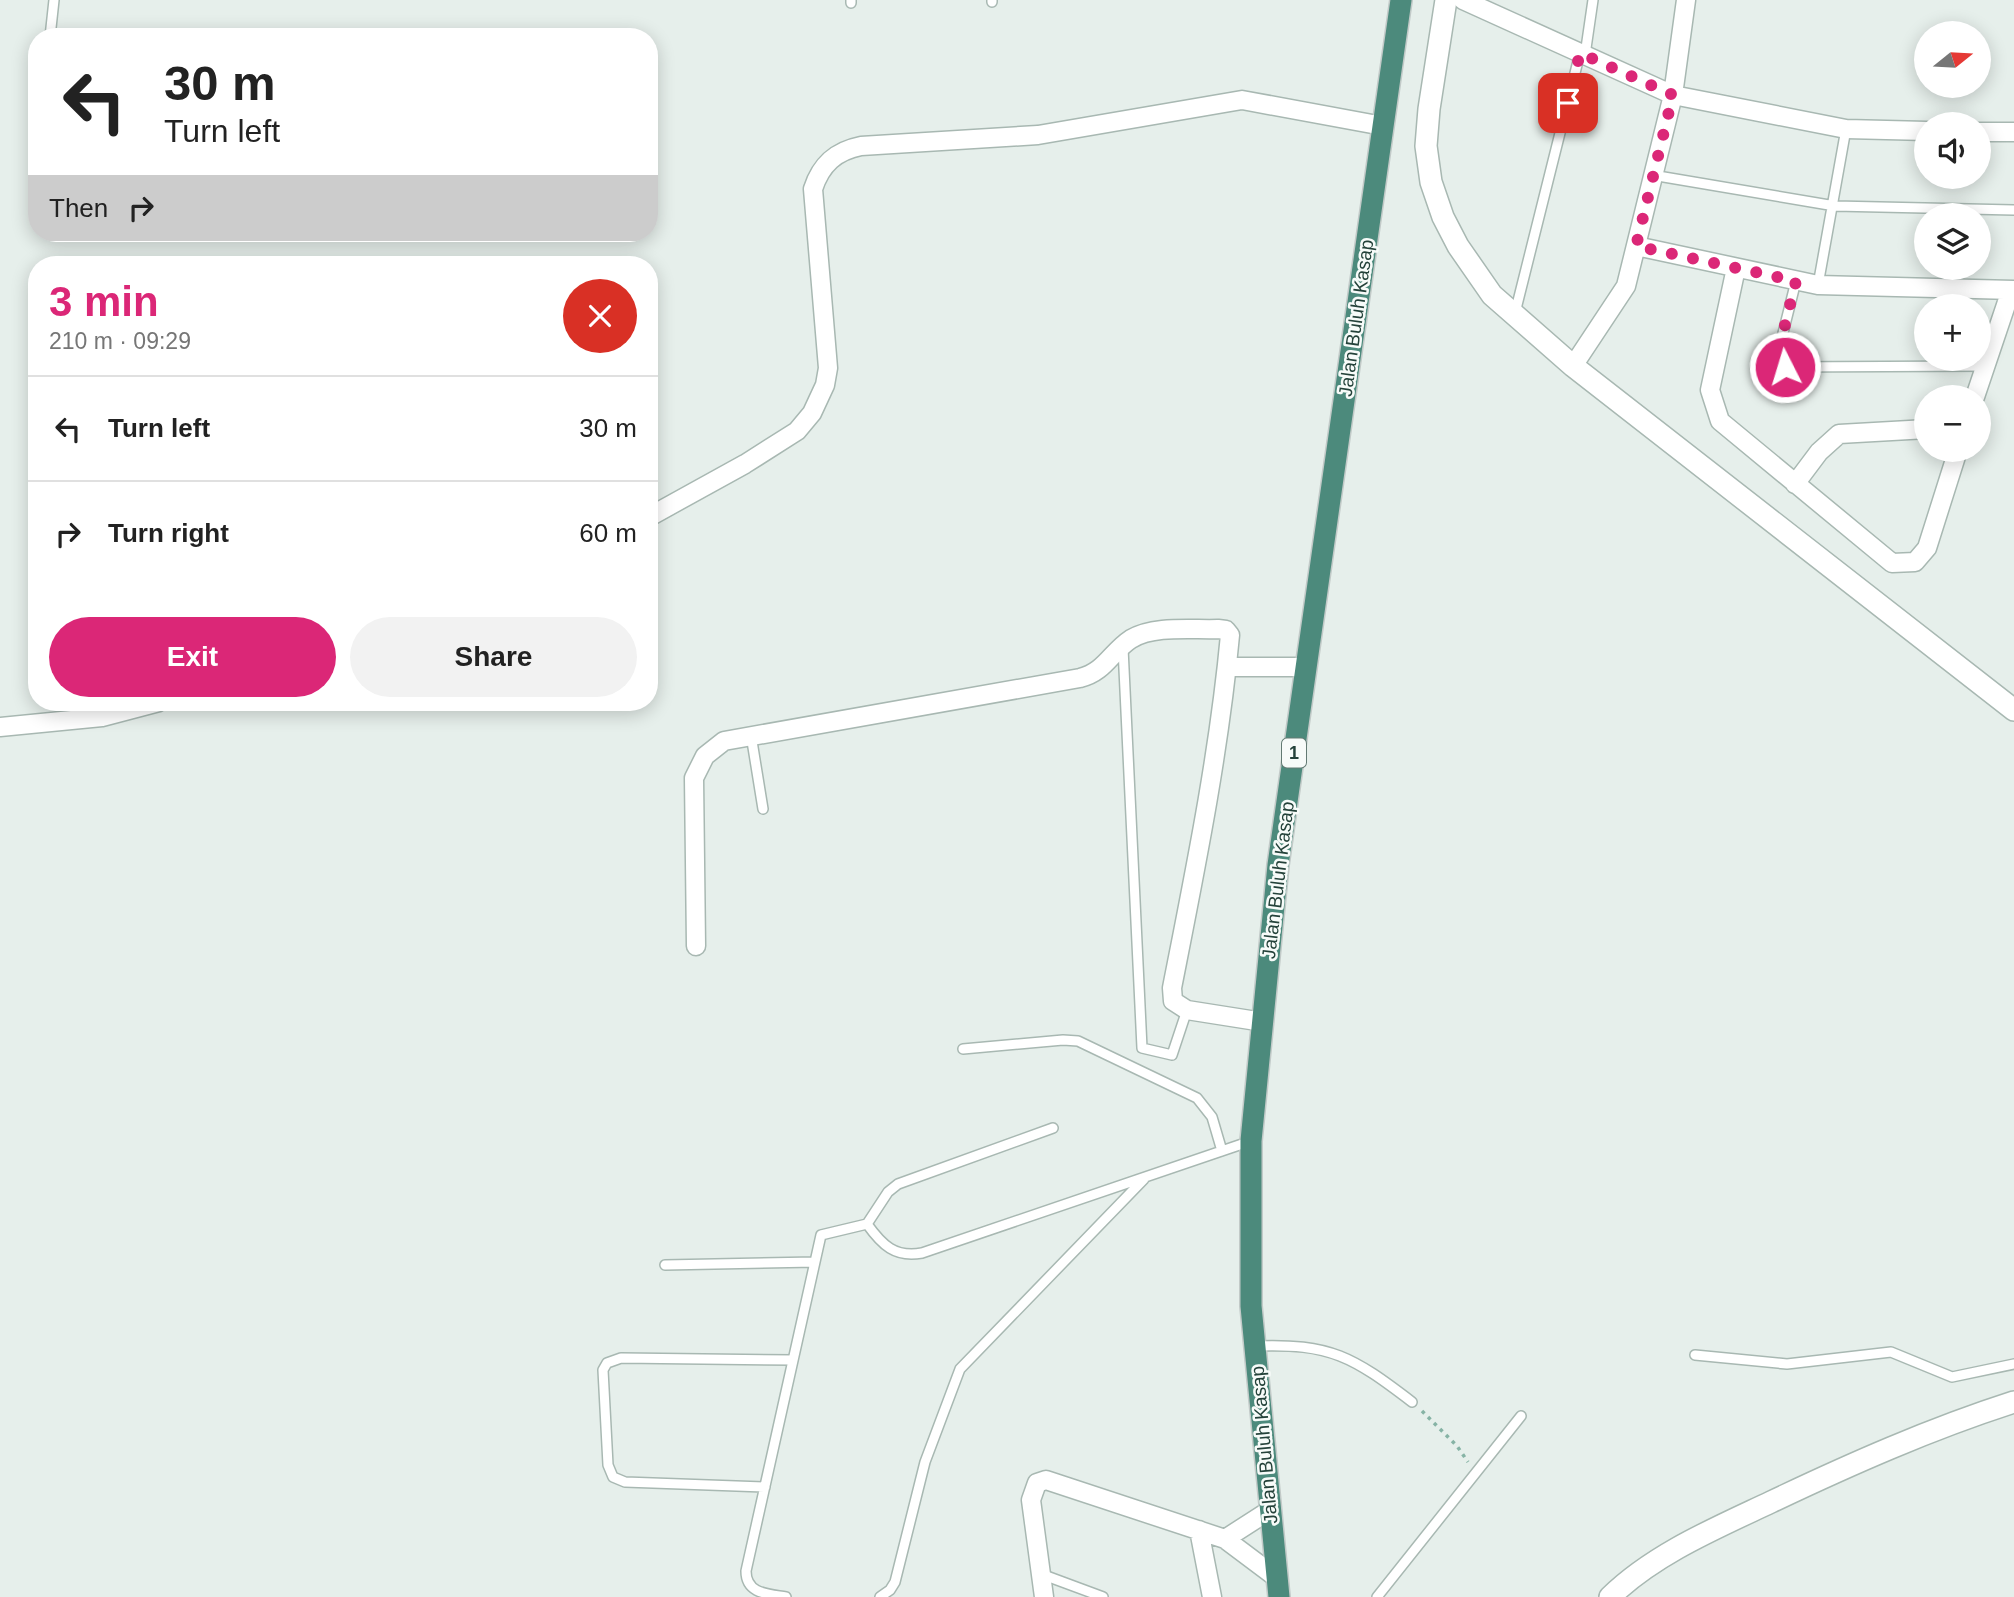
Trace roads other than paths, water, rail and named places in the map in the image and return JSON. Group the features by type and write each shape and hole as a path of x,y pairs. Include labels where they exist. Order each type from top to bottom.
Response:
{"highway":[{"name":"Jalan Buluh Kasap","path":"1278,1588 1251,1306 1251,1141 1278,865 1401,0"}],"street":[{"path":"1446,0 1429,109 1426,146 1431,182 1443,217 1458,246 1492,295 1573,366 2014,710"},
{"path":"1463,0 1496,7 1582,54 1673,95 1846,129 1914,131"},
{"path":"1573,366 1625,290 1673,95 1686,0"},
{"path":"658,512 793,434 812,413 825,385 828,368 813,189 825,164 836,155 861,146 1038,135 1241,100 1383,126"},
{"path":"1991,132 2014,132"},
{"path":"1636,246 1818,285 2012,290 1991,351"},
{"path":"1736,268 1713,372 1712,402 1725,428 1883,557 1903,565 1915,562 1927,548 1954,462"},
{"path":"1795,484 1839,434 1914,430"},
{"path":"696,946 694,778 698,766 713,747 724,741 751,735 1088,676 1108,663 1123,646 1147,632 1226,630 1230,635 1227,667 1203,831 1172,988 1174,1001 1187,1010 1263,1022"},
{"path":"1227,667 1306,667"},
{"path":"0,727 102,718 127,711"},
{"path":"1610,1597 1625,1583 1659,1560 1717,1527 1936,1427 2014,1402"},
{"path":"1044,1597 1031,1500 1037,1483 1046,1480 1226,1539 1278,1588"},
{"path":"1226,1539 1270,1510"},
{"path":"1199,1530 1212,1597"}],"lane":[{"path":"51,28 54,0"},
{"path":"1514,317 1582,54 1593,0"},
{"path":"1818,285 1835,206 1846,129"},
{"path":"1652,175 1835,206 2014,210"},
{"path":"1796,281 1778,353 1785,367 1914,366"},
{"path":"1123,646 1142,1048 1172,1055 1187,1010"},
{"path":"751,735 763,809"},
{"path":"963,1049 1078,1041 1197,1098 1212,1117 1222,1151"},
{"path":"786,1597 754,1590 746,1578 821,1235 867,1224 884,1197 898,1184 1053,1128"},
{"path":"867,1224 893,1252 912,1255 1251,1141"},
{"path":"880,1597 895,1582 925,1462 960,1369 1147,1177"},
{"path":"665,1265 815,1262"},
{"path":"1255,1346 1320,1348 1356,1362 1412,1402"},
{"path":"1695,1355 1790,1364 1885,1352 1952,1377 2014,1364"},
{"path":"765,1486 625,1482 613,1476 608,1465 603,1370 607,1363 621,1357 793,1360"},
{"path":"1377,1597 1521,1416"},
{"path":"1041,1574 1103,1597"}]}
